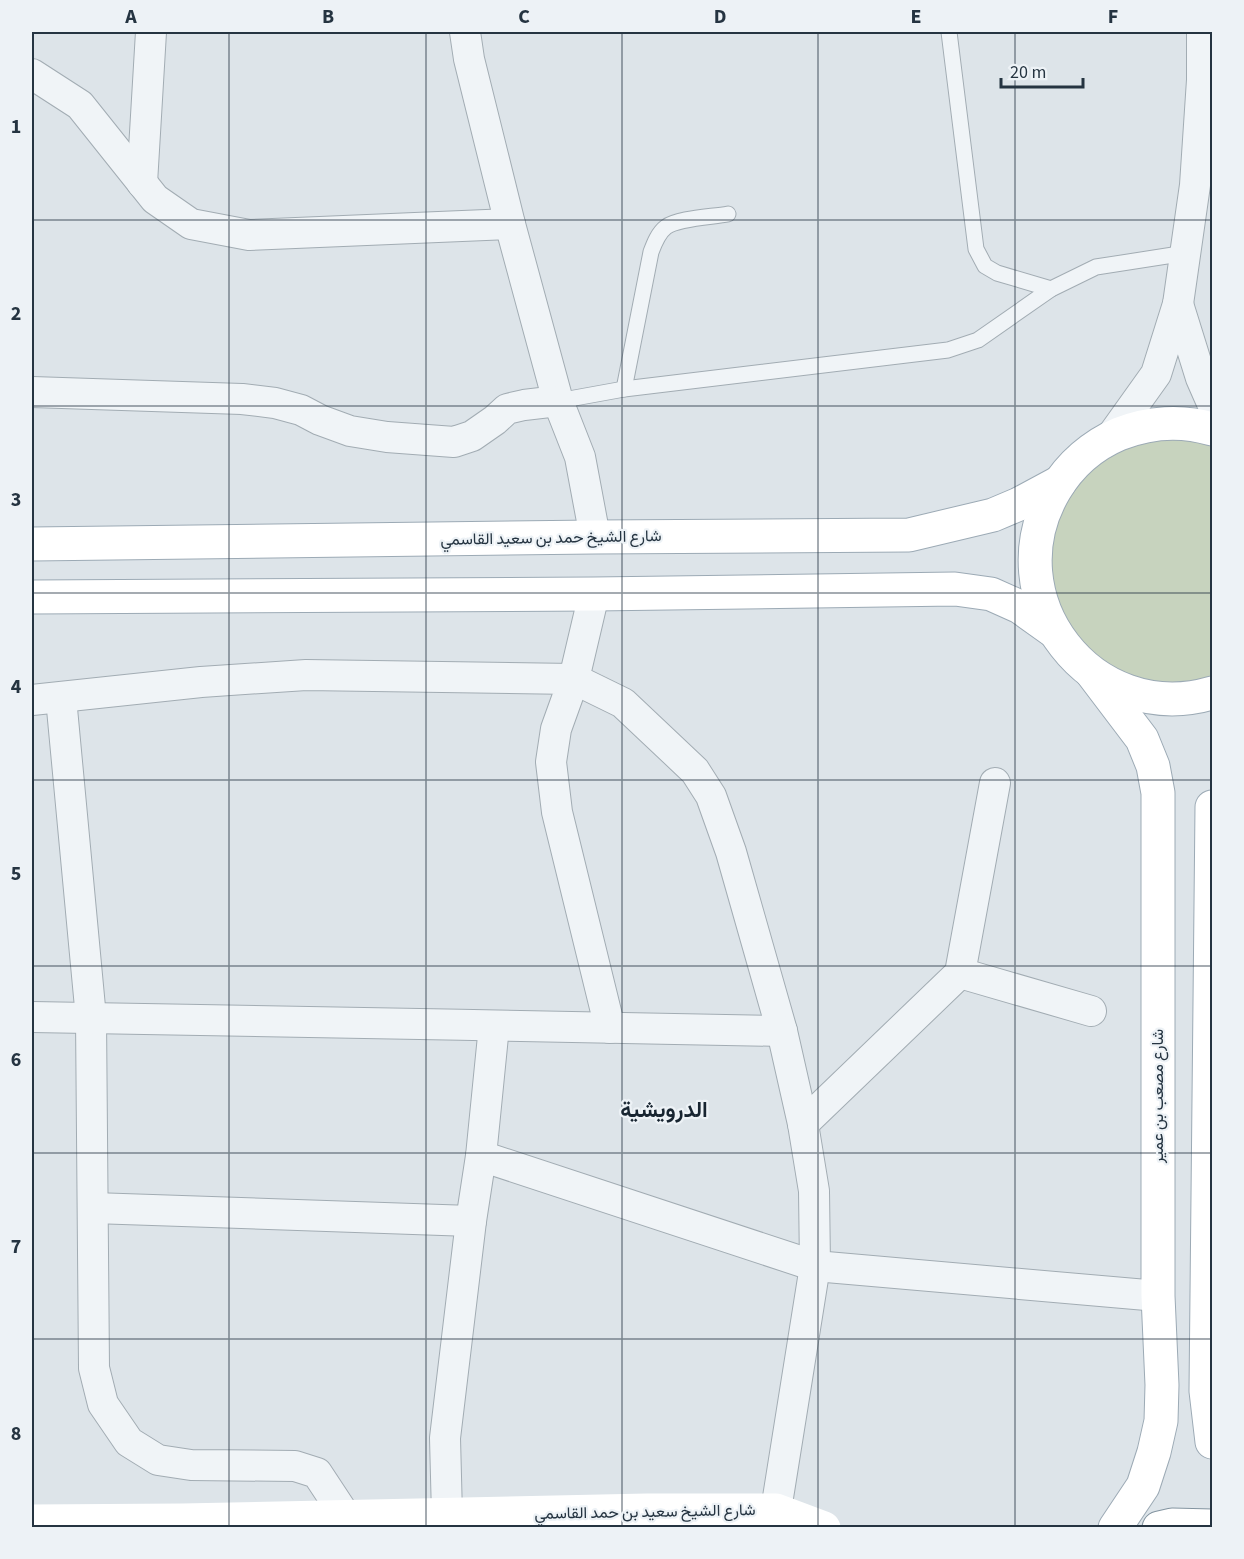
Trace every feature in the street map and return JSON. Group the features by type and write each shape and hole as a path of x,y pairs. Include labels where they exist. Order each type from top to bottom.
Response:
{"main road":[{"path":"1212,429 1190,424 1160,424 1130,430 1096,446 1083,456 1060,482 1050,499 1042,517 1035,556 1036,575 1046,614 1065,647 1092,673 1112,685 1154,698 1176,699 1212,693"},
{"name":"شارع الشيخ حمد بن سعيد القاسمي","path":"47,543 909,535 993,515 1060,482"},
{"path":"32,597 594,594 955,589 990,594 1020,607 1055,632"},
{"name":"شارع مصعب بن عمير","path":"1092,673 1142,739 1153,766 1158,793 1158,1296 1162,1385 1161,1421 1143,1486 1115,1527"},
{"path":"1212,807 1206,1391 1212,1442"},
{"name":"شارع الشيخ سعيد بن حمد القاسمي","path":"32,1521 647,1510 776,1510 824,1527"},
{"path":"1159,1527 1212,1526"}],"street":[{"path":"142,183 151,32"},
{"path":"465,32 469,59 510,224 558,400 580,457 595,537"},
{"path":"1112,437 1156,374 1178,304 1195,185 1202,80 1202,32"},
{"path":"32,74 80,105 155,199 191,224 249,235 510,224"},
{"path":"1178,304 1201,378 1212,402"},
{"path":"32,392 242,399 275,403 301,410 350,431 387,437 454,442 472,436 507,409 558,400"},
{"path":"594,594 574,679 556,729 551,762 557,812 610,1028"},
{"path":"346,1517 317,1473 295,1466 191,1465 158,1460 129,1442 103,1404 94,1368 92,1018 46,699 201,682 306,675 574,679 623,703 695,771 711,796 731,852 782,1031 803,1124 814,1191 814,1266 776,1510"},
{"path":"803,1124 960,973 995,783"},
{"path":"960,973 1091,1011"},
{"path":"32,1017 782,1031"},
{"path":"447,1515 445,1438 481,1156 494,1026"},
{"path":"481,1156 814,1266 1158,1296"},
{"path":"93,1208 471,1221"}],"lane":[{"path":"949,32 976,249 986,266 997,273 1051,289"},
{"path":"624,389 651,252 656,240 665,228 677,222 728,214"},
{"path":"558,400 624,389 948,350 978,340 1051,289 1096,267 1186,253"}],"green space":[{"path":"1186,439 1212,446 1212,679 1150,684 1099,661 1063,618 1051,581 1051,544 1062,508 1084,477 1098,464 1131,446 1149,441"}],"district":[{"name":"الدرويشية","path":"664,1110"}]}
